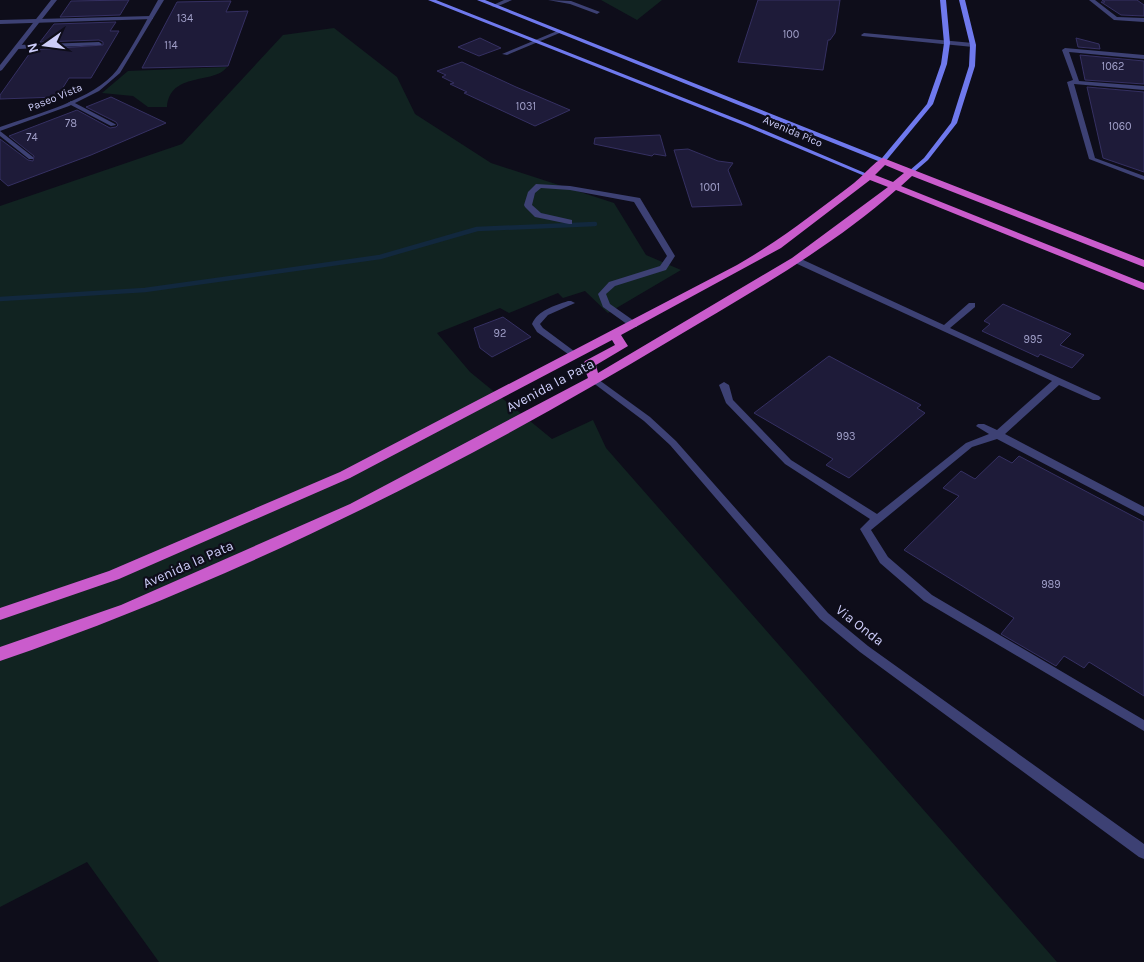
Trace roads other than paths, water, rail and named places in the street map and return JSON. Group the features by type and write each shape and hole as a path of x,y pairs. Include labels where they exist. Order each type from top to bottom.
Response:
{"highway":[{"name":"Avenida Pico","path":"883,161 1144,264"},
{"name":"Avenida la Pata","path":"0,614 114,575 345,475 634,325 777,246 869,176 883,161"},
{"name":"Avenida la Pata","path":"0,654 126,609 354,508 595,380 796,260 880,200 911,172"},
{"name":"Avenida Pico","path":"869,176 1144,287"},
{"path":"595,380 589,364 622,346 615,335"}],"main road":[{"name":"Avenida Pico","path":"431,0 745,124 869,176"},
{"name":"Avenida Pico","path":"480,0 883,161"},
{"name":"Avenida la Pata","path":"883,161 930,104 944,64 948,43 943,0"},
{"name":"Avenida la Pata","path":"911,172 926,159 954,123 972,66 973,45 962,0"}],"street":[{"path":"0,69 54,0"},
{"name":"Paseo Vista","path":"0,129 71,103 97,90 118,72 161,0"},
{"path":"494,6 509,0"},
{"path":"551,0 571,3 597,12"},
{"path":"1092,0 1116,19 1144,20"},
{"path":"0,22 151,18"},
{"path":"505,54 559,32"},
{"path":"864,35 973,45"},
{"path":"18,47 100,44"},
{"path":"1077,82 1065,50 1144,57"},
{"path":"1144,88 1070,82 1092,159 1144,178"},
{"path":"71,103 113,125"},
{"path":"0,133 31,158"},
{"path":"569,222 538,215 528,205 532,192 539,186 570,188 637,200 672,256 663,268 612,284 602,294 606,305 634,325"},
{"path":"796,260 1096,398"},
{"path":"571,302 543,315 537,319 536,324 540,330 575,356"},
{"path":"944,329 972,305"},
{"name":"Via Onda","path":"595,380 647,420 673,443 824,616 864,649 1144,852"},
{"path":"1058,381 998,434 970,445 864,529 884,560 928,598 1144,726"},
{"path":"724,385 729,401 788,462 877,519"},
{"path":"981,426 1144,512"}],"waterway":[{"path":"0,299 145,290 380,257 477,229 595,224"}]}
